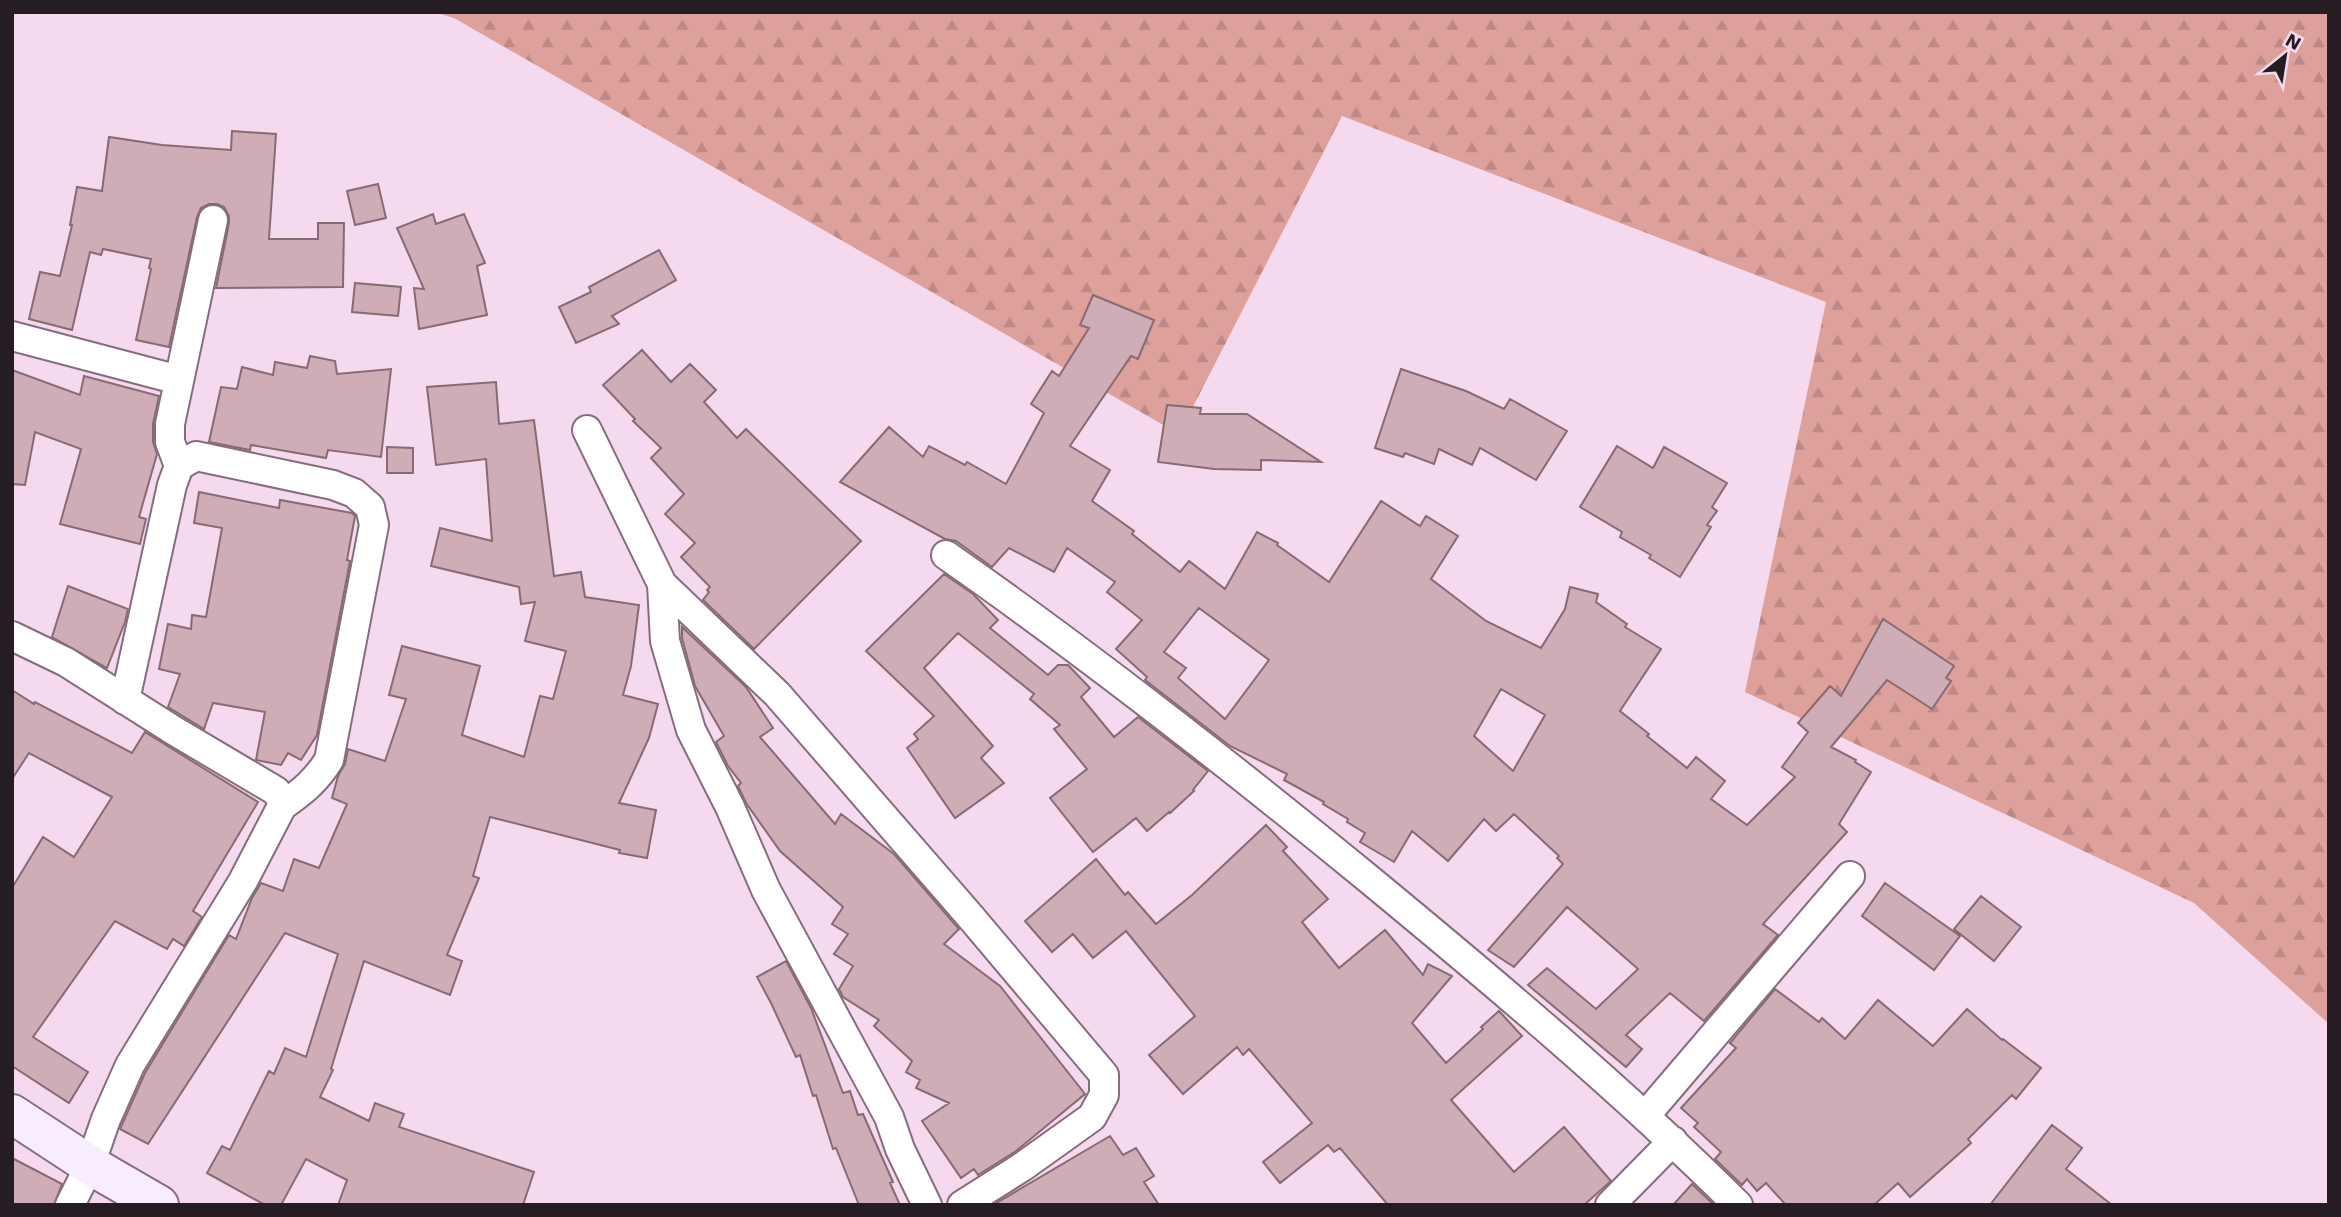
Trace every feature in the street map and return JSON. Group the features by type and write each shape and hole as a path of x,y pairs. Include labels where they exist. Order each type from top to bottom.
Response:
{"street":[{"path":"179,466 170,442 170,424 213,220"},
{"path":"12,336 179,380"},
{"path":"587,430 662,584 777,694 970,915 1104,1075 1104,1095 1092,1117 1022,1167 962,1205"},
{"path":"125,700 172,485 179,466 196,456 333,485 354,493 370,508 374,525 329,760 308,788 282,806"},
{"path":"947,555 1017,604 1253,785 1473,965 1674,1141 1738,1205"},
{"path":"662,584 665,641 691,730 730,807 766,890 889,1117 900,1149 927,1205"},
{"path":"12,636 66,662 275,791 282,800 282,806 243,881 130,1065 106,1119 90,1165 70,1205"},
{"path":"1645,1116 1850,876"},
{"path":"12,1114 90,1165 159,1205"},
{"path":"1609,1205 1674,1141"}],"green space":[{"path":"434,12 2329,12 2329,1024 2194,903 1745,692 1826,302 1342,116 1179,434 454,18"}],"building":[{"path":"232,131 276,134 269,239 318,239 318,223 344,223 343,287 216,288 229,216 224,207 209,204 201,208 197,217 169,347 136,340 151,259 103,249 101,255 90,252 72,330 29,319 40,272 60,276 72,225 77,187 102,191 109,137 162,145 231,150"},
{"path":"378,184 386,218 355,225 347,191"},
{"path":"433,214 436,224 464,214 485,263 477,266 487,315 419,329 414,288 424,289 397,228"},
{"path":"659,250 676,280 612,316 619,324 576,343 559,307 591,292 589,287"},
{"path":"355,283 401,287 398,316 352,312"},
{"path":"1093,295 1154,320 1138,359 1131,356 1070,446 1110,470 1092,501 1134,531 1132,534 1180,572 1189,561 1225,589 1257,532 1278,543 1277,545 1329,582 1381,501 1420,526 1426,516 1458,536 1431,579 1486,621 1541,648 1565,609 1570,587 1598,594 1596,602 1627,624 1625,627 1661,649 1620,711 1687,768 1696,757 1725,781 1711,799 1747,825 1795,777 1782,767 1808,732 1798,723 1830,686 1841,696 1883,619 1954,666 1946,678 1951,681 1932,709 1887,680 1831,747 1856,760 1855,762 1871,772 1839,824 1847,832 1763,924 1778,935 1704,1021 1670,993 1626,1035 1642,1049 1626,1067 1528,985 1547,968 1596,1009 1638,969 1567,907 1514,967 1488,950 1563,864 1557,858 1559,856 1514,814 1496,831 1484,819 1448,861 1412,831 1394,862 1360,842 1365,833 1347,822 1348,819 1284,780 1287,774 1230,746 1145,680 1147,677 1116,649 1142,620 1107,592 1115,582 1067,548 1054,572 1009,548 992,567 956,541 945,539 840,482 889,427 923,457 929,446 965,465 967,462 1006,484 1044,413 1031,404 1052,371 1059,376 1089,328 1080,325","holes":["1199,608 1269,660 1225,719 1178,678 1186,668 1164,652","1501,689 1545,715 1513,771 1474,736"]},
{"path":"642,350 671,382 690,364 716,390 704,402 737,438 746,429 861,541 754,649 703,600 710,587 681,557 695,543 665,514 684,494 651,458 661,448 633,421 635,419 603,385"},
{"path":"310,356 335,361 337,374 391,369 381,457 328,450 326,458 251,445 250,450 209,442 221,387 237,389 242,367 273,375 275,362 307,368"},
{"path":"1401,369 1466,391 1504,409 1510,399 1567,431 1536,480 1480,448 1472,465 1439,449 1434,464 1405,453 1403,457 1375,448"},
{"path":"12,370 80,395 84,376 159,396 153,424 153,442 157,454 139,517 146,519 140,544 60,524 81,449 35,432 25,485 12,484"},
{"path":"496,382 499,424 534,420 554,576 581,572 585,597 639,605 631,666 623,695 658,704 649,738 619,803 656,810 647,858 619,853 620,850 490,817 473,876 479,878 447,955 462,961 450,995 364,961 331,1069 333,1070 320,1097 369,1121 375,1103 404,1114 399,1127 534,1172 523,1205 338,1205 347,1180 306,1159 281,1205 265,1205 207,1173 222,1146 230,1150 269,1071 274,1074 285,1048 306,1057 338,954 285,933 148,1144 120,1129 145,1073 229,935 236,939 252,898 261,883 283,891 294,859 319,868 347,804 332,798 348,749 385,761 406,699 389,695 402,646 480,666 462,735 524,757 540,696 553,699 566,651 525,641 535,602 521,604 519,587 431,566 440,528 492,541 486,459 436,465 427,387"},
{"path":"1167,405 1201,408 1200,414 1247,414 1321,462 1261,460 1261,470 1214,469 1158,462"},
{"path":"1617,446 1653,468 1664,447 1727,483 1712,507 1717,511 1707,525 1711,527 1680,577 1649,558 1651,555 1620,537 1622,532 1580,507"},
{"path":"387,447 413,448 413,473 387,473"},
{"path":"199,492 279,508 280,500 352,513 355,516 347,560 350,561 317,735 301,760 288,753 281,765 256,760 265,712 213,703 204,729 168,707 180,674 159,669 168,624 191,629 192,615 206,617 222,528 194,523"},
{"path":"944,574 973,594 998,620 990,628 1048,675 1058,665 1068,665 1090,688 1081,697 1114,737 1138,717 1208,771 1194,791 1147,831 1136,818 1093,852 1050,798 1087,769 1054,729 1060,725 1030,699 1034,694 958,633 924,668 993,746 981,758 1004,783 955,818 907,748 918,739 914,734 934,716 866,651"},
{"path":"68,586 128,609 107,668 52,637"},
{"path":"682,627 746,687 773,728 760,737 835,824 841,814 894,854 959,929 944,944 1000,986 1085,1094 1016,1151 978,1175 974,1169 961,1178 922,1121 949,1103 916,1088 920,1080 906,1072 912,1061 874,1026 879,1020 843,997 839,989 853,966 834,954 848,934 832,924 843,907 780,851 746,803 738,786 741,783 728,766 716,742 724,736 695,686 682,638"},
{"path":"12,690 34,704 35,702 132,753 145,732 258,802 193,911 202,917 184,946 173,939 167,949 115,921 33,1037 88,1072 69,1103 12,1066 12,888 43,837 74,857 112,797 29,753 12,779"},
{"path":"1266,825 1287,847 1283,851 1328,899 1302,922 1339,968 1385,930 1423,975 1428,964 1452,976 1412,1023 1446,1063 1499,1011 1522,1036 1451,1100 1514,1172 1564,1127 1611,1181 1584,1205 1388,1205 1340,1148 1334,1152 1328,1145 1280,1183 1263,1162 1312,1123 1249,1049 1243,1055 1237,1047 1183,1094 1149,1055 1195,1016 1126,931 1093,958 1073,934 1052,952 1025,921 1096,859 1125,895 1128,892 1156,924 1192,895"},
{"path":"1885,883 1960,936 1934,970 1862,916"},
{"path":"1981,896 2021,927 1994,961 1954,929"},
{"path":"786,961 811,1008 843,1093 850,1091 858,1115 863,1114 893,1182 890,1183 900,1205 859,1205 836,1148 833,1149 800,1055 796,1057 757,977"},
{"path":"1775,989 1819,1022 1822,1018 1845,1039 1878,1000 1933,1046 1967,1009 2002,1040 2041,1068 2016,1099 2012,1095 1968,1139 1971,1143 1910,1197 1898,1183 1874,1205 1786,1205 1766,1183 1757,1191 1747,1179 1742,1185 1715,1159 1721,1152 1694,1127 1698,1123 1681,1108 1736,1048 1730,1043"},
{"path":"2052,1125 2082,1148 2066,1169 2112,1205 1990,1205"},
{"path":"1110,1136 1123,1155 1136,1148 1154,1176 1144,1182 1159,1205 993,1205"},
{"path":"12,1158 62,1184 54,1205 12,1205"},
{"path":"1692,1184 1714,1205 1673,1205"}]}
